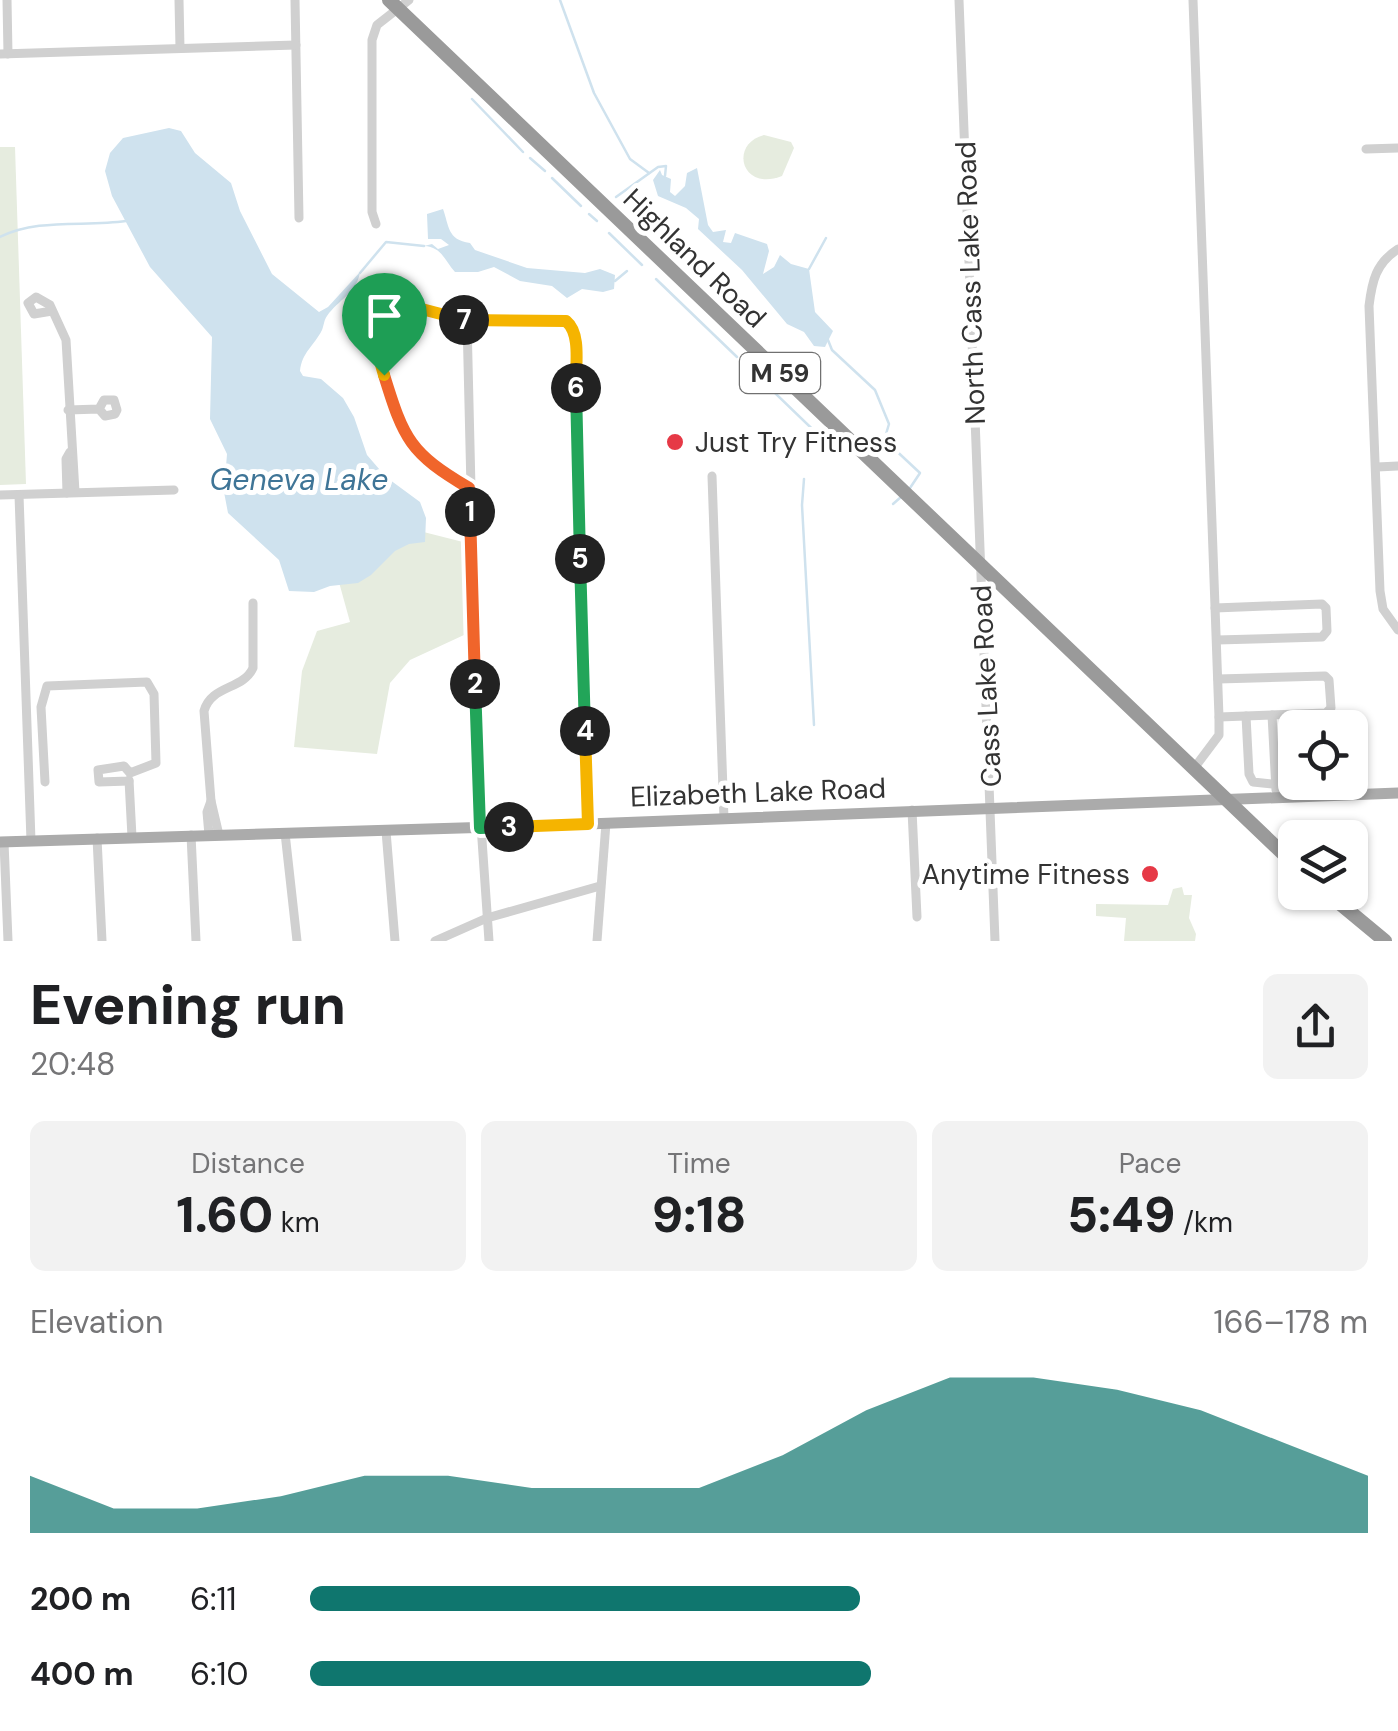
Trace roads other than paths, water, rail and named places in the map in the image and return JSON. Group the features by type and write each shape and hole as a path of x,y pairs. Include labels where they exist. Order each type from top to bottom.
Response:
{"highway":[{"name":"Highland Road","path":"399,3 1228,799"},
{"name":"M 59","path":"1228,799 1278,848"},
{"path":"1347,910 1384,941"}],"main road":[{"name":"Elizabeth Lake Road","path":"2,842 1228,799 1276,791"},
{"name":"Elizabeth Lake Road","path":"1368,791 1398,793"}],"street":[{"path":"7,0 4,54 296,46"},
{"path":"179,0 180,48"},
{"path":"295,0 299,218"},
{"name":"North Cass Lake Road","path":"959,0 981,565"},
{"path":"1193,0 1219,717 1219,736 1195,767"},
{"path":"376,224 372,212 370,52 377,25 399,3"},
{"path":"1366,149 1398,148"},
{"path":"1398,249 1382,262 1373,278 1369,306 1380,591 1384,609 1398,630"},
{"path":"469,488 418,454 403,432 366,308 368,302 378,299 467,320 558,320 572,326 588,824"},
{"path":"52,311 66,340 71,492"},
{"path":"467,320 480,828 489,941"},
{"path":"68,410 99,409"},
{"path":"1376,468 1398,466"},
{"path":"712,476 724,819"},
{"path":"0,495 174,490"},
{"path":"19,494 31,840"},
{"name":"Cass Lake Road","path":"981,565 995,941"},
{"path":"214,835 204,711 206,702 219,691 248,678 254,668 252,603"},
{"path":"1216,608 1324,605 1326,634 1216,640"},
{"path":"1218,679 1328,677 1330,710"},
{"path":"45,782 42,707 47,686 147,682 154,694 156,763 130,777 132,837"},
{"path":"1246,716 1250,779 1276,791 1272,715"},
{"path":"1219,717 1278,715"},
{"path":"912,810 917,917"},
{"path":"596,941 606,823"},
{"path":"386,830 394,941"},
{"path":"285,834 297,941"},
{"path":"191,835 196,941"},
{"path":"98,838 102,941"},
{"path":"2,842 8,941"},
{"path":"435,941 487,918 600,886"}],"water":[{"name":"Geneva Lake","path":"169,128 181,131 195,153 231,183 240,211 272,274 319,312 360,272 351,291 326,318 300,371 303,376 321,379 343,398 367,455 386,477 420,502 426,518 425,542 395,551 358,583 314,592 289,591 279,560 228,513 224,492 227,454 210,419 212,337 150,267 112,196 105,171 110,153 123,138"},
{"path":"697,168 708,225 713,232 726,230 723,242 731,243 735,233 767,244 763,274 774,267 780,255 791,264 809,269 815,312 833,331 825,347 814,346 804,332 787,324 742,270 698,229 699,219 686,208 658,196 653,180 660,170 671,179 670,192 675,196 685,186 687,173"},
{"path":"443,209 453,235 475,250 527,268 585,273 600,269 615,275 614,289 582,289 567,298 552,286 520,281 494,267 455,272 439,252 424,246 432,244 438,249 449,245 441,239 428,239 427,214"}],"waterway":[{"path":"560,0 594,93 630,159 649,173"},
{"path":"472,99 523,152"},
{"path":"530,158 545,171"},
{"path":"616,197 658,167 666,166 665,176"},
{"path":"552,178 581,206"},
{"path":"589,214 597,221"},
{"path":"0,237 45,225 126,221"},
{"path":"609,233 642,265"},
{"path":"809,269 826,238"},
{"path":"360,273 386,242 424,246"},
{"path":"615,281 627,271"},
{"path":"656,279 737,357"},
{"path":"828,340 832,350 875,390 889,424 889,444 920,473 910,488"},
{"path":"741,361 744,364"},
{"path":"749,368 832,448"},
{"path":"804,479 802,505 814,725"},
{"path":"893,504 901,497"}],"place":[{"name":"Just Try Fitness","path":"675,442"},
{"name":"Anytime Fitness","path":"1150,874"}]}
